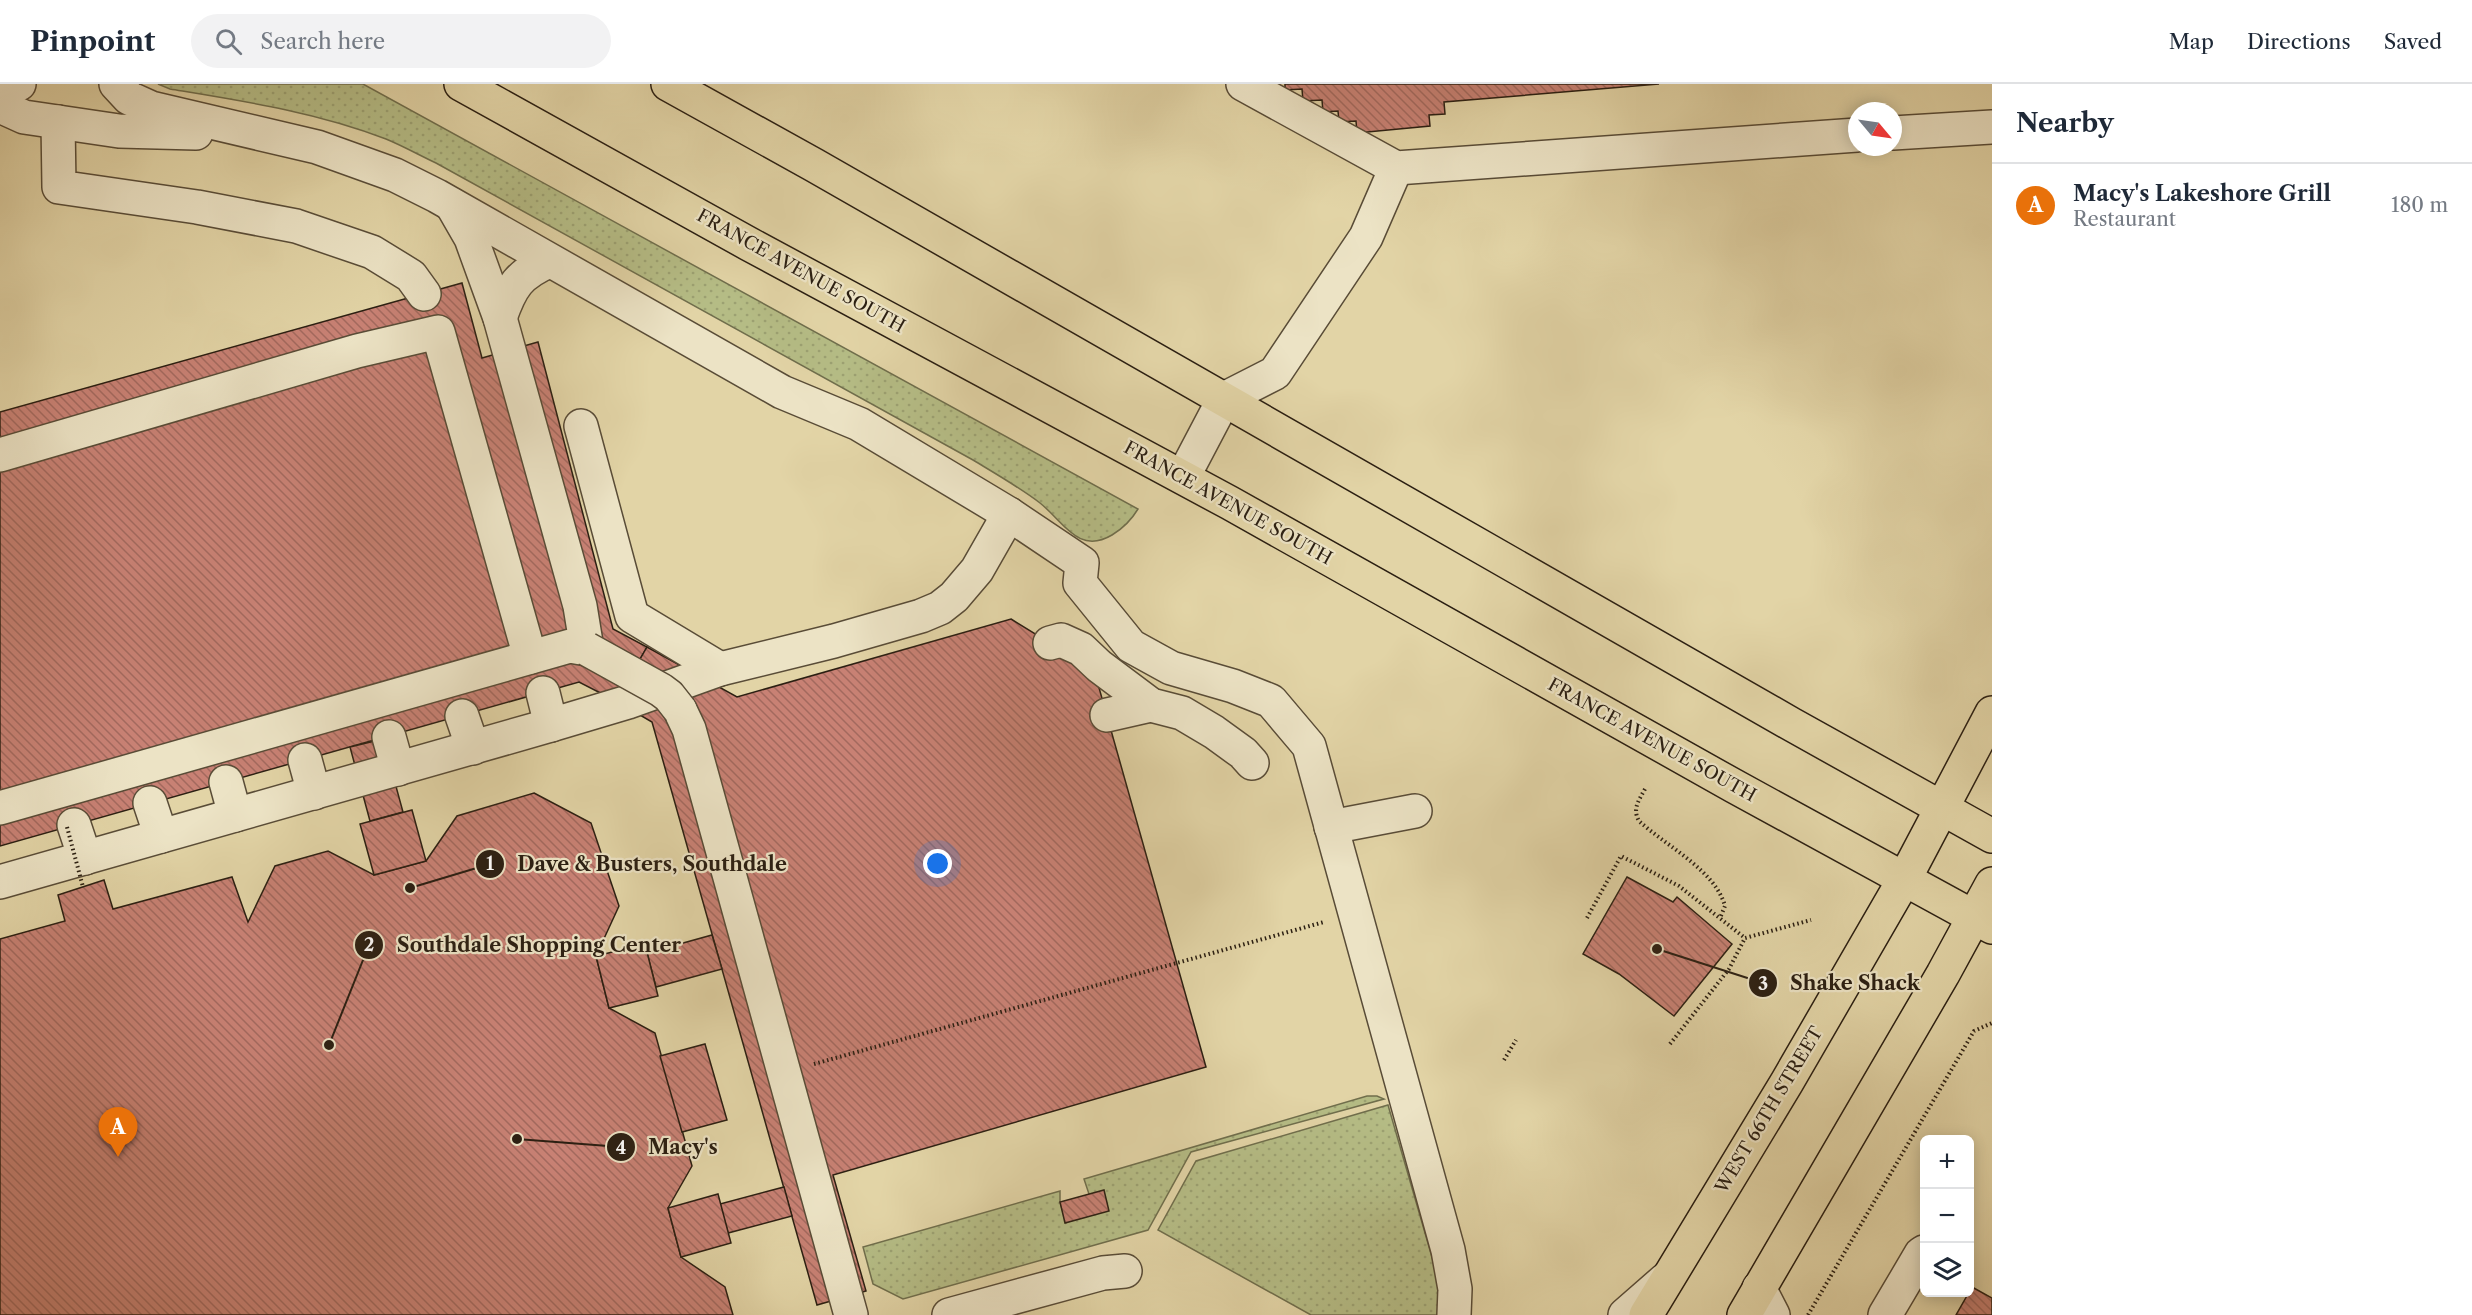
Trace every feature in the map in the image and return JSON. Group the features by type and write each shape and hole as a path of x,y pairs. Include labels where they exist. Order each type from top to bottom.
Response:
{"main road":[{"name":"FRANCE AVENUE SOUTH","path":"461,84 750,244 1183,477 1734,786 1983,922"},
{"path":"668,84 1992,836"},
{"name":"WEST 66TH STREET","path":"1646,1315 1905,878 1992,713"},
{"path":"1759,1306 1983,922 1992,884"}],"street":[{"path":"0,87 19,84"},
{"path":"116,84 129,98 151,108 317,147 395,176 452,205 782,392 859,424 1009,514 1082,563 1080,583 1131,646 1171,668 1233,686 1271,701 1309,746 1449,1250 1461,1306"},
{"path":"1243,84 1396,168 1848,136"},
{"path":"0,106 24,117 118,131 261,134"},
{"path":"58,122 58,187 235,213 316,233 372,252 411,276 424,294"},
{"path":"1902,132 1992,127"},
{"path":"1183,477 1224,399 1275,373 1366,237 1396,168"},
{"path":"452,205 471,238 500,318 580,606 587,649"},
{"path":"500,318 507,298 518,280 529,270 549,261"},
{"path":"0,455 357,351 438,332 530,657"},
{"path":"581,426 632,616 720,669"},
{"path":"0,881 84,873 161,836 628,702 720,669 834,641 921,616 940,608 954,597 977,570 1009,514"},
{"path":"1050,643 1061,640 1081,649 1151,705 1182,712 1243,753 1252,763"},
{"path":"0,808 570,646 587,649 661,690 680,710 689,729 849,1305"},
{"path":"543,693 551,725"},
{"path":"1107,715 1151,705"},
{"path":"462,716 473,748"},
{"path":"389,737 398,769"},
{"path":"305,760 314,793"},
{"path":"226,782 235,815"},
{"path":"150,803 161,836"},
{"path":"1331,827 1415,812"},
{"path":"71,826 84,873"},
{"path":"1886,1315 1920,1256"},
{"path":"950,1315 1103,1273 1125,1271"},
{"path":"1625,1315 1667,1279"}],"path":[{"path":"1645,789 1635,807 1635,814 1649,830 1712,880 1722,895 1725,906 1720,918"},
{"path":"71,826 84,873"},
{"path":"1587,918 1621,856 1679,886 1745,939"},
{"path":"816,1076 813,1064 1332,920"},
{"path":"1670,1044 1729,969 1745,939 1811,920"},
{"path":"1808,1315 1974,1031 1992,1023"},
{"path":"1504,1060 1516,1040"}],"green space":[{"path":"158,84 363,84 1138,509 1126,524 1112,535 1100,540 1081,539 1072,534 1032,497 973,460 436,163 386,139 333,121 252,103 170,89"},
{"path":"1367,1096 1384,1099 1191,1152 1148,1230 903,1299 873,1284 863,1247 1060,1191 1060,1202 1066,1223 1089,1194 1084,1179"},
{"path":"1388,1105 1436,1271 1442,1315 1311,1315 1158,1230 1196,1161"}],"building":[{"path":"1285,84 1659,84 1444,102 1445,114 1429,115 1430,126 1357,133 1356,121 1339,122 1338,111 1323,112 1322,100 1303,101 1302,89 1285,90"},
{"path":"462,283 482,358 538,342 613,629 647,647 616,701 579,682 0,846 0,412"},
{"path":"1011,619 1094,670 1206,1067 833,1175 866,1291 817,1305 652,722 616,701 647,647 737,697"},
{"path":"383,739 403,812 370,821 350,747"},
{"path":"534,793 591,823 619,906 596,956 609,1008 655,1033 692,1166 668,1208 681,1257 725,1287 733,1315 0,1315 0,939 65,921 58,895 104,880 113,909 232,877 248,922 275,866 328,851 374,875 426,861 457,816"},
{"path":"412,810 426,861 374,875 360,824"},
{"path":"1627,877 1673,902 1677,897 1732,944 1674,1016 1619,974 1583,954"},
{"path":"712,935 722,969 656,987 647,953"},
{"path":"645,944 658,996 609,1008 596,956"},
{"path":"705,1044 727,1120 682,1132 660,1056"},
{"path":"784,1187 792,1216 728,1233 720,1204"},
{"path":"1104,1190 1109,1211 1065,1223 1060,1202"},
{"path":"718,1194 731,1243 681,1257 668,1208"},
{"path":"1974,1288 1992,1298 1992,1315 1956,1315 1966,1297 1974,1297"}],"place":[{"name":"Dave & Busters, Southdale","path":"410,888"},
{"name":"Shake Shack","path":"1657,949"},
{"name":"Southdale Shopping Center","path":"329,1045"},
{"name":"Macy's","path":"517,1139"},
{"name":"Macy's Lakeshore Grill","path":"118,1157"}]}
